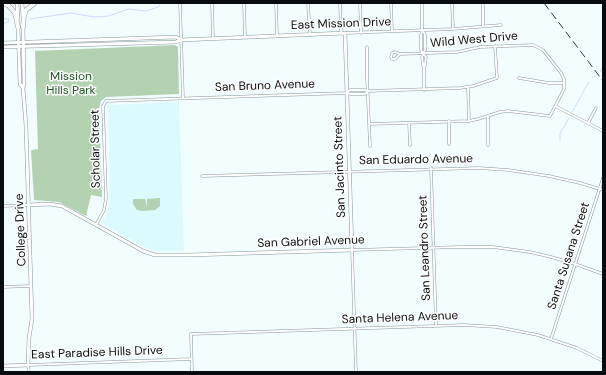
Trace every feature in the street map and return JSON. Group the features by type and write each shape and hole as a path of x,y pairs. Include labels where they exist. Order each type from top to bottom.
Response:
{"highway":[{"path":"21,27 26,10 35,3"},
{"path":"3,4 8,5 15,13 21,27"}],"street":[{"name":"College Drive","path":"17,3 24,43 23,88 26,116 32,286 32,314 28,365 29,372"},
{"name":"College Drive","path":"22,3 19,45 20,84 23,88"},
{"path":"180,3 183,98"},
{"path":"212,3 213,38"},
{"path":"244,3 245,37"},
{"path":"276,3 277,36"},
{"path":"308,3 310,35"},
{"name":"San Jacinto Street","path":"340,3 347,92 356,372"},
{"path":"360,3 361,32"},
{"path":"391,3 392,31"},
{"path":"422,3 421,50 424,54 422,57 424,90"},
{"path":"452,3 453,29"},
{"path":"482,3 483,26"},
{"name":"East Mission Drive","path":"3,43 24,47 176,42 181,40 213,38 453,29 501,25"},
{"name":"East Mission Drive","path":"3,47 24,43 176,37 181,40"},
{"name":"Wild West Drive","path":"400,54 395,59 392,59 391,57 393,52 400,54 424,54 457,52 480,47 529,45 540,48 561,73 564,83"},
{"name":"San Bruno Avenue","path":"183,98 347,92 351,94 365,94 368,92 468,87 497,78 495,46"},
{"path":"367,47 370,146"},
{"path":"369,124 469,121 508,111 550,116 563,92 564,83 549,83 519,78"},
{"path":"468,87 469,121"},
{"name":"Scholar Street","path":"96,225 104,210 106,198 104,102 183,98"},
{"path":"555,106 603,131"},
{"path":"588,123 596,108"},
{"path":"488,116 488,145"},
{"path":"448,121 449,144"},
{"path":"409,123 410,145"},
{"name":"San Eduardo Avenue","path":"202,176 431,168 480,168 516,171 563,179 603,190"},
{"name":"San Leandro Street","path":"431,168 436,326"},
{"name":"Santa Susana Street","path":"551,339 603,178"},
{"path":"3,206 28,205"},
{"name":"San Gabriel Avenue","path":"28,205 58,205 143,251 155,255 472,246 501,248 540,254 576,264 603,274"},
{"path":"3,287 32,286"},
{"name":"Santa Helena Avenue","path":"191,359 191,334 471,325 498,327 528,332 577,348 603,361"},
{"path":"191,359 192,372"},
{"name":"East Paradise Hills Drive","path":"3,366 191,359"}],"shaded area":[{"path":"179,102 184,251 155,251 142,246 102,223 107,214 110,203 108,105"}],"green space":[{"name":"Mission Hills Park","path":"175,45 178,47 179,94 106,97 101,101 99,108 102,197 91,195 86,216 59,202 34,200 31,150 38,149 35,51"},
{"path":"160,198 160,206 155,210 137,210 133,204 133,199 145,199 147,207 147,199"}],"waterway":[{"path":"30,19 71,13 94,17 108,16 129,9 146,11 158,7 161,3"},
{"path":"3,19 9,19"},
{"path":"3,24 9,21"},
{"path":"600,72 603,67"},
{"path":"572,112 589,82"},
{"path":"560,140 560,134 569,118"}],"railway":[{"path":"544,3 603,81"}]}
